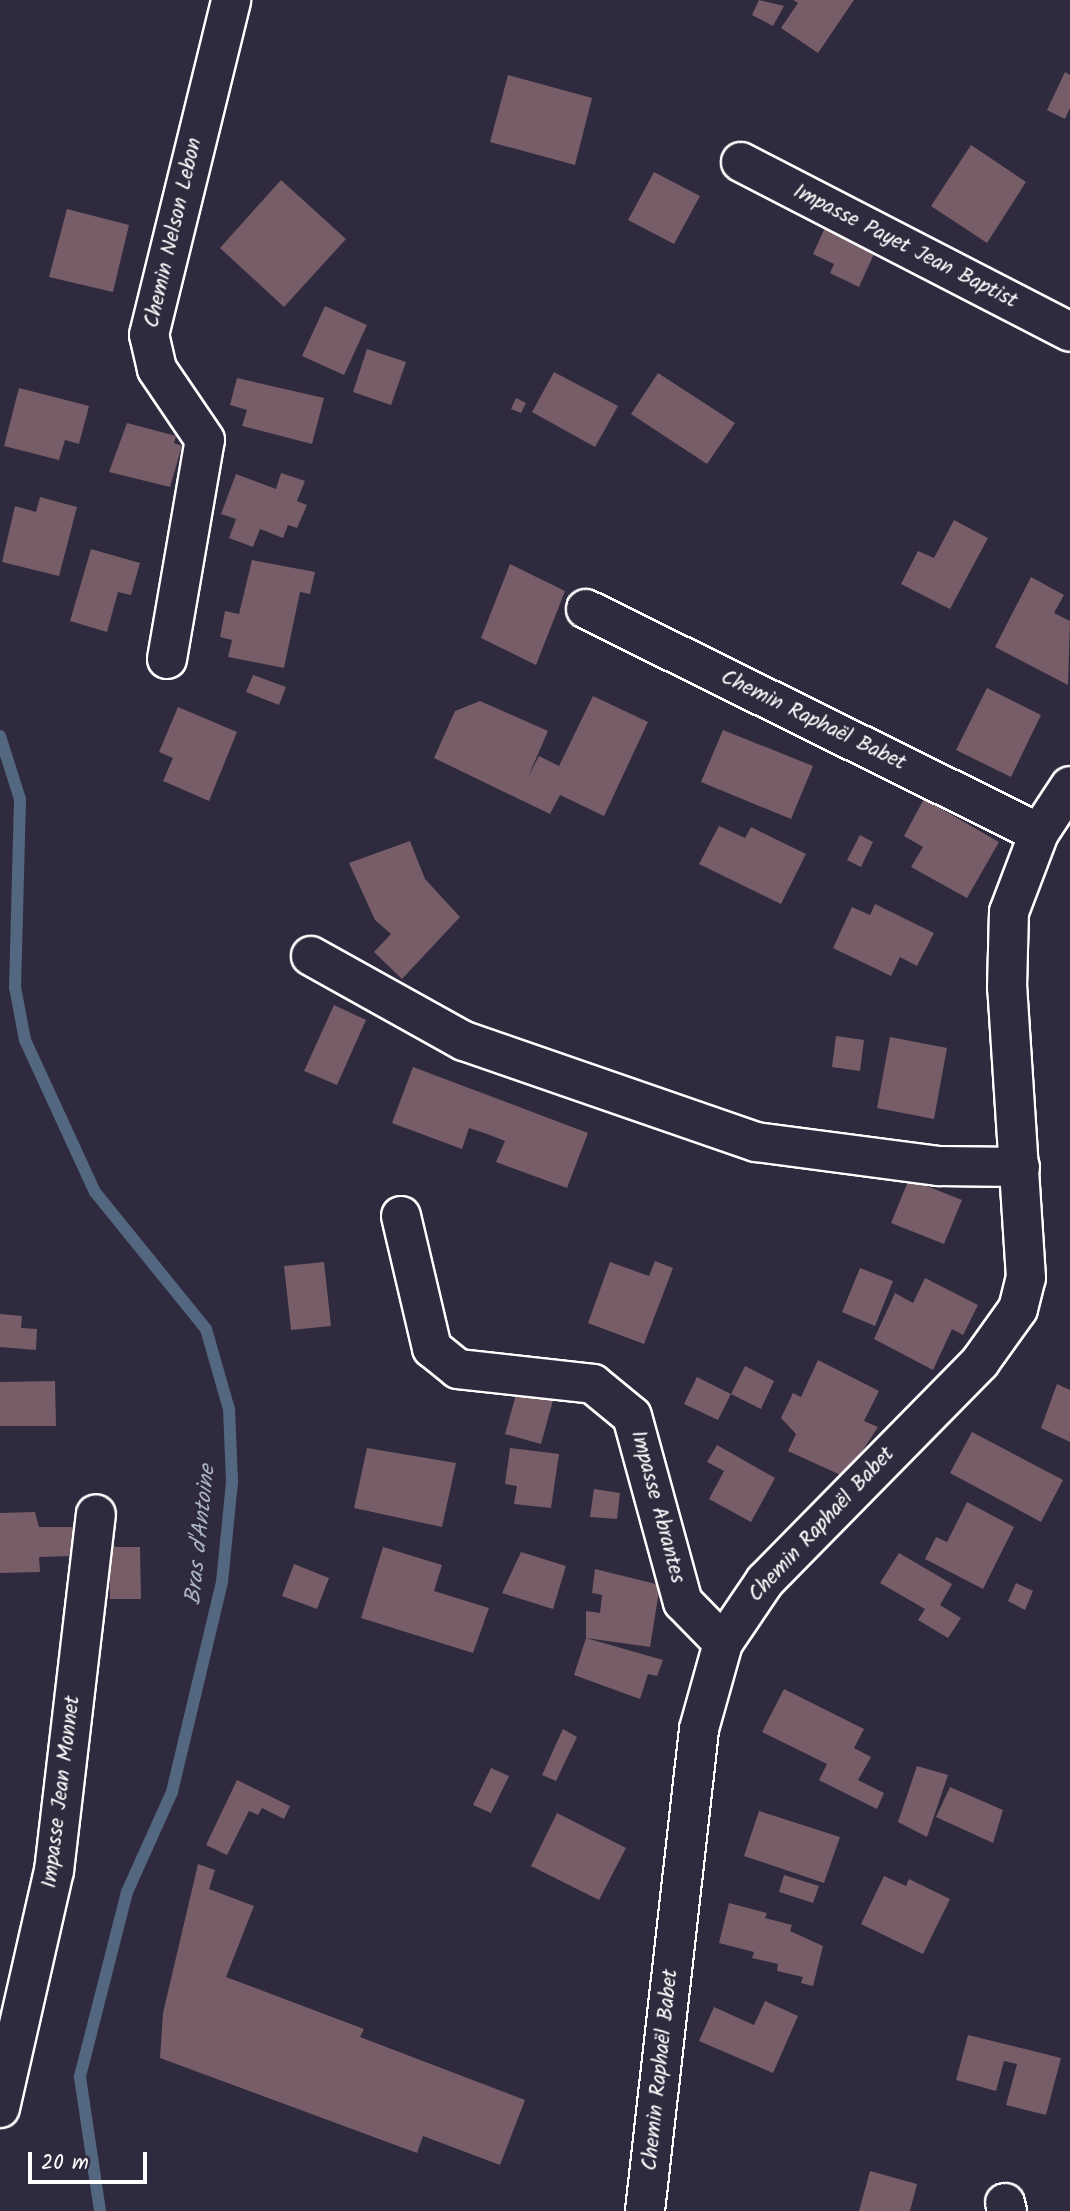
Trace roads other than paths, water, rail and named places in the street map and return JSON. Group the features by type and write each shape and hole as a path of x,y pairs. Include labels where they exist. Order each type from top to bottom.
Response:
{"street":[{"name":"Chemin Nelson Lebon","path":"167,659 205,440 157,369 149,335 231,0"},
{"name":"Impasse Payet Jean Baptist","path":"741,162 1070,332"},
{"name":"Chemin Raphaël Babet","path":"586,609 1040,833"},
{"name":"Chemin Raphaël Babet","path":"645,2211 699,1728 723,1643 765,1581 979,1362 1018,1309 1026,1278 1007,988 1009,912 1040,833 1070,786"},
{"path":"311,956 464,1041 756,1142 939,1166 1020,1167"},
{"name":"Impasse Abrantes","path":"401,1216 432,1348 458,1369 593,1384 632,1416 683,1602 723,1643"},
{"name":"Impasse Jean Monnet","path":"0,2108 54,1871 96,1514"}],"waterway":[{"name":"Bras d'Antoine","path":"0,736 20,799 15,987 25,1040 95,1192 206,1329 229,1409 232,1482 222,1582 172,1792 127,1892 80,2077 100,2211"}]}
